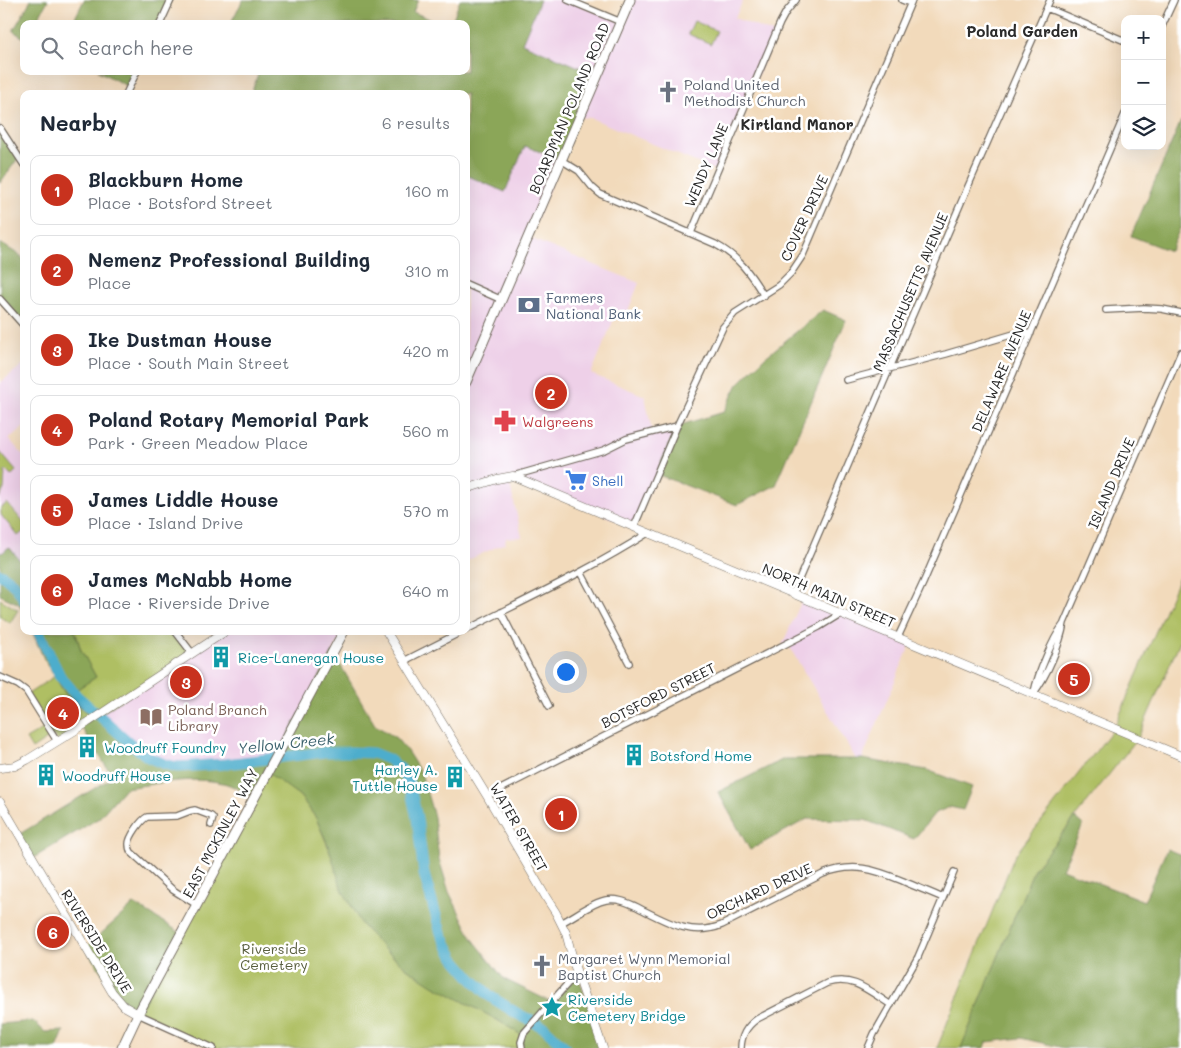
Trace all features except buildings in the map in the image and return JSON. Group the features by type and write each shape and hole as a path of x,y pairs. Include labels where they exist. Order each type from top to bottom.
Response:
{"main road":[{"name":"BOARDMAN POLAND ROAD","path":"470,373 630,0"},
{"name":"NORTH MAIN STREET","path":"513,476 1181,756"},
{"path":"470,488 513,476"},
{"path":"0,768 15,766 57,742 220,635"},
{"name":"EAST MCKINLEY WAY","path":"122,1048 138,1014 342,635"},
{"name":"WATER STREET","path":"388,635 487,796 561,923 568,939 577,973 603,1048"},
{"name":"RIVERSIDE DRIVE","path":"0,802 112,992 124,1006 138,1014"}],"street":[{"path":"162,20 171,0"},
{"path":"568,0 621,22"},
{"name":"WENDY LANE","path":"691,233 780,23 796,0"},
{"path":"902,0 911,2"},
{"name":"MASSACHUSETTS AVENUE","path":"793,593 1050,0"},
{"path":"1166,17 1174,0"},
{"name":"COVER DRIVE","path":"634,528 677,426 723,327 736,313 786,280 804,255 911,2"},
{"path":"1047,8 1121,39"},
{"path":"128,90 135,75"},
{"name":"DELAWARE AVENUE","path":"898,638 1121,123"},
{"path":"0,128 20,159"},
{"path":"561,160 579,171 600,194 715,244 733,256 750,274 764,296"},
{"path":"470,286 502,300"},
{"path":"0,299 20,324"},
{"path":"1106,310 1144,308 1181,313"},
{"path":"846,380 1014,334 1031,333"},
{"name":"ISLAND DRIVE","path":"1033,694 1045,676 1062,636 1064,623 1181,352"},
{"path":"513,476 604,450 626,439 677,426"},
{"path":"470,628 581,572 631,545 648,533"},
{"path":"581,572 629,663"},
{"path":"501,612 549,706"},
{"name":"BOTSFORD STREET","path":"487,796 819,627 840,614"},
{"path":"178,635 192,653"},
{"path":"404,661 455,635"},
{"path":"0,677 18,685 28,694 57,742"},
{"path":"197,905 173,890 131,852 129,844 140,822 147,817 177,816 195,810 211,816 213,818 211,825"},
{"name":"ORCHARD DRIVE","path":"561,923 599,902 614,899 626,902 680,927 695,930 709,929 722,925 822,874 848,868 863,868 876,871 943,898"},
{"path":"868,1048 918,957 954,872"},
{"path":"522,1048 524,1034 577,973"},
{"path":"741,1048 745,1031 757,1019 826,983 841,980 853,982 891,1004"},
{"name":"RIVERSIDE DRIVE","path":"138,1014 214,1048"}],"shaded area":[{"path":"540,0 568,0 621,22 630,0 743,0 735,18 775,34 717,171 591,118 579,117 522,43"},
{"path":"525,145 561,160 529,238 639,283 625,318 616,314 591,374 645,396 652,432 677,426 634,527 508,477 522,537 506,538 505,543 470,559 470,177 505,191"},
{"path":"20,367 20,430 9,439 20,451 20,560 9,547 2,554 0,552 0,383"},
{"path":"803,598 911,643 862,759 856,759 787,643 782,645"},
{"path":"216,635 342,635 275,759 177,767 164,764 140,752 99,715"}],"green space":[{"path":"31,0 48,0 37,20 20,20 20,35 13,31"},
{"path":"84,0 171,0 162,20 74,20"},
{"path":"243,0 418,0 413,12 432,20 232,20"},
{"path":"460,0 540,0 522,43 598,75 561,160 525,146 505,192 470,177 470,90 252,90 258,75 470,75 470,20 452,20"},
{"path":"694,21 717,31 711,44 688,34"},
{"path":"106,75 135,75 129,87"},
{"path":"1181,121 1181,226 1170,251 1131,236"},
{"path":"0,129 19,157 0,183"},
{"path":"0,243 20,255 20,322 0,299"},
{"path":"823,310 846,320 776,485 737,505 656,474 677,426 724,412 738,384 763,359"},
{"path":"0,452 16,471 11,476 5,470 4,489 0,497"},
{"path":"7,503 20,518 20,534 18,536 1,515 1,508"},
{"path":"9,547 20,560 20,606 0,595 0,552 2,553"},
{"path":"1181,573 1181,639 1138,738 1034,869 961,1048 937,1048 1015,855 1114,728"},
{"path":"0,599 18,610 10,623 0,617"},
{"path":"34,635 76,635 81,650 96,677 73,692 148,757 177,767 193,767 275,759 333,652 375,725 396,738 421,773 434,817 439,859 449,892 472,938 504,979 553,1003 577,973 603,1048 522,1048 523,1036 408,969 383,948 361,924 341,887 328,845 316,818 300,796 268,773 255,798 231,785 199,780 174,781 125,788 99,818 32,859 18,835 113,777 81,727 91,720 80,706 66,695 44,659"},
{"path":"76,635 178,635 192,653 99,715 73,691 96,677 81,650"},
{"path":"55,676 66,695 80,706 91,720 57,741 53,735 32,749 26,739 48,726 28,694"},
{"path":"784,759 862,759 927,770 972,787 963,810 950,807 935,813 914,839 865,820 807,819 750,850 718,792"},
{"name":"Riverside Cemetery","path":"268,772 300,796 316,818 361,924 383,948 408,969 523,1036 522,1048 213,1048 138,1014"},
{"path":"1075,818 1083,825 1062,869 1144,901 1167,849 1181,855 1181,1048 1064,1048 1021,1038 987,1042 985,1048 961,1048 1034,869"},
{"path":"134,904 181,933 138,1014 124,1006 85,948"},
{"path":"33,1021 45,1032 64,1031 57,1048 0,1048 0,1024"}],"waterway":[{"name":"Yellow Creek","path":"0,574 8,579 20,594"},
{"name":"Yellow Creek","path":"40,635 60,676 77,696 130,743 148,757 164,764 177,767 226,764 325,752 350,752 373,753 388,759 401,769 409,783 417,818 424,874 441,933 454,958 491,997 545,1028 566,1048"}],"place":[{"name":"Poland United Methodist Church","path":"668,92"},
{"name":"Farmers National Bank","path":"529,305"},
{"name":"Nemenz Professional Building","path":"551,393"},
{"name":"Walgreens","path":"505,421"},
{"name":"Shell","path":"576,480"},
{"name":"Rice-Lanergan House","path":"221,657"},
{"name":"James Liddle House","path":"1074,679"},
{"name":"Ike Dustman House","path":"186,682"},
{"name":"Poland Rotary Memorial Park","path":"63,713"},
{"name":"Poland Branch Library","path":"151,717"},
{"name":"Woodruff Foundry","path":"87,747"},
{"name":"Botsford Home","path":"634,755"},
{"name":"Woodruff House","path":"46,775"},
{"name":"Harley A. Tuttle House","path":"455,777"},
{"name":"Blackburn Home","path":"561,814"},
{"name":"James McNabb Home","path":"53,932"},
{"name":"Margaret Wynn Memorial Baptist Church","path":"542,966"},
{"name":"Riverside Cemetery Bridge","path":"552,1007"}],"district":[{"name":"Poland Garden","path":"1022,31"},
{"name":"Kirtland Manor","path":"797,124"}]}
